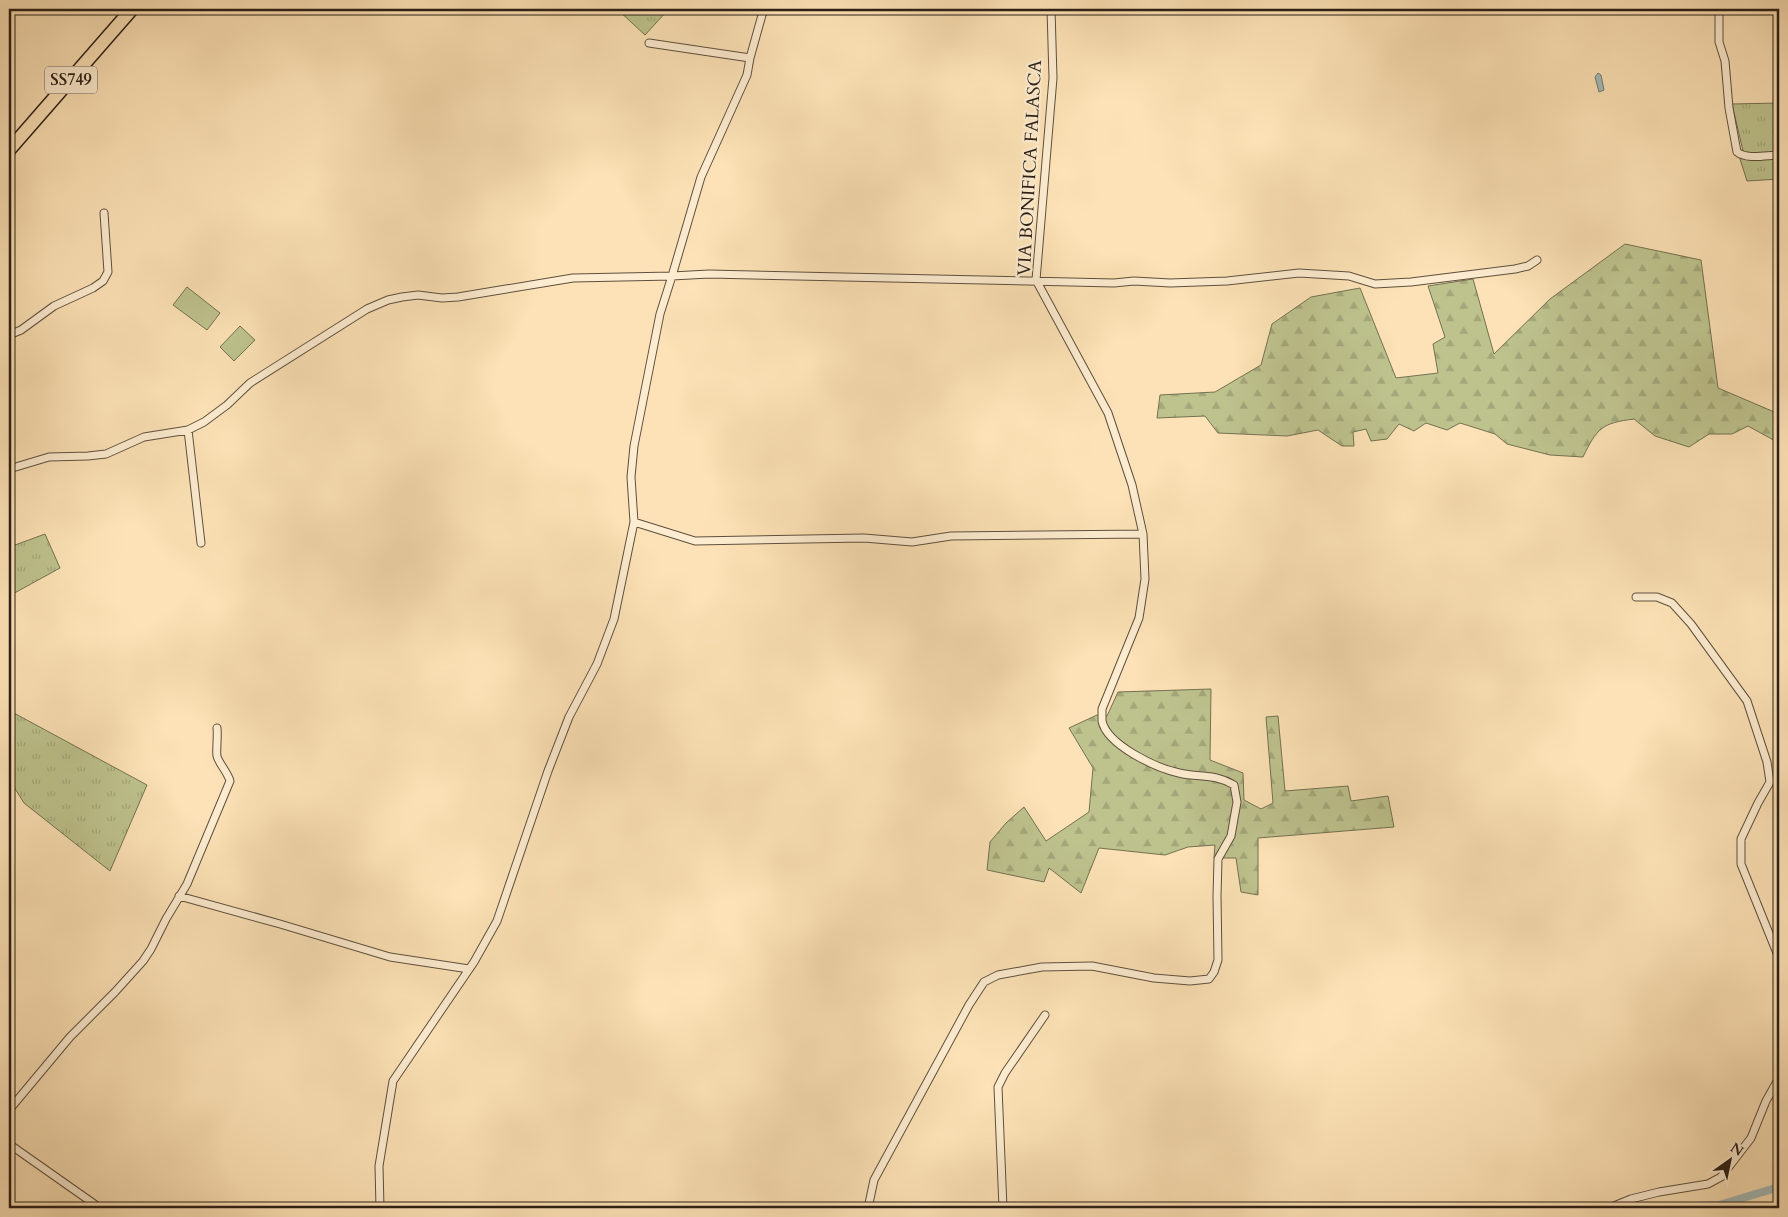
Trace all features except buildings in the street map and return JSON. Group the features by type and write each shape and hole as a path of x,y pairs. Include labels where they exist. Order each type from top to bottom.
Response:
{"highway":[{"name":"SS749","path":"9,150 132,9"}],"street":[{"path":"380,1208 379,1166 393,1081 469,969 497,921 532,816 569,717 597,664 614,619 634,522 631,477 634,446 660,314 701,177 747,75 750,58 765,9"},
{"name":"VIA BONIFICA FALASCA","path":"868,1208 874,1180 969,1004 984,982 998,975 1042,967 1092,966 1154,978 1190,981 1208,979 1214,972 1218,960 1218,860 1231,836 1238,802 1234,785 1222,778 1179,773 1150,763 1124,747 1111,736 1102,722 1102,709 1139,618 1145,579 1143,534 1132,485 1108,413 1036,280 1053,78 1051,9"},
{"path":"1720,9 1719,42 1725,61 1729,108 1736,152 1747,156 1779,155"},
{"path":"649,43 750,58"},
{"path":"9,335 21,330 54,306 103,281 108,272 104,213"},
{"path":"9,469 49,457 106,454 144,437 188,430 204,422 250,383 367,309 388,300 402,297 418,295 442,298 458,297 572,278 709,274 1170,283 1227,281 1299,273 1349,276 1375,284 1411,282 1515,269 1528,266 1537,260"},
{"path":"188,430 201,543"},
{"path":"634,522 695,541 864,538 912,542 951,536 1143,534"},
{"path":"1636,597 1657,597 1672,603 1691,624 1747,701 1767,762 1770,782 1741,838 1740,864 1779,958"},
{"path":"9,1110 70,1037 143,962 199,860 212,821 230,781 227,772 217,757 217,728"},
{"path":"179,896 390,957 469,969"},
{"path":"1003,1208 998,1087 1004,1073 1045,1015"},
{"path":"1609,1208 1631,1199 1659,1192 1708,1184 1721,1177 1751,1138 1766,1101 1779,1078"},
{"path":"9,1144 100,1208"}],"green space":[{"path":"617,9 667,9 645,35"},
{"path":"1779,103 1779,179 1747,181 1740,159 1743,151 1732,104"},
{"path":"1625,244 1701,260 1718,388 1779,414 1779,443 1748,426 1732,434 1709,434 1689,447 1655,436 1634,419 1607,425 1592,439 1583,457 1550,455 1507,444 1495,434 1460,423 1447,430 1426,423 1414,431 1399,424 1387,439 1371,441 1366,429 1353,432 1354,446 1342,446 1318,430 1287,436 1218,433 1205,416 1157,418 1160,395 1215,392 1261,365 1272,324 1311,297 1360,288 1396,378 1438,373 1433,344 1445,337 1428,286 1473,279 1494,354 1550,299"},
{"path":"187,287 220,313 207,330 173,305"},
{"path":"240,326 255,340 234,361 220,347"},
{"path":"9,527 15,545 45,534 60,568 9,596"},
{"path":"1211,689 1210,760 1243,773 1244,800 1261,809 1273,803 1266,717 1278,716 1285,791 1348,786 1351,801 1388,796 1394,827 1258,838 1258,895 1241,892 1236,858 1214,858 1215,845 1188,847 1165,855 1099,848 1081,893 1049,868 1044,882 987,870 990,842 1006,823 1024,807 1046,841 1089,812 1093,768 1069,728 1097,715 1107,716 1118,692"},
{"path":"9,704 12,712 147,785 110,871 24,803 9,779"}],"water":[{"path":"1598,73 1601,75 1604,90 1599,92 1595,77"}],"waterway":[{"path":"1648,1208 1719,1205 1779,1187"}]}
